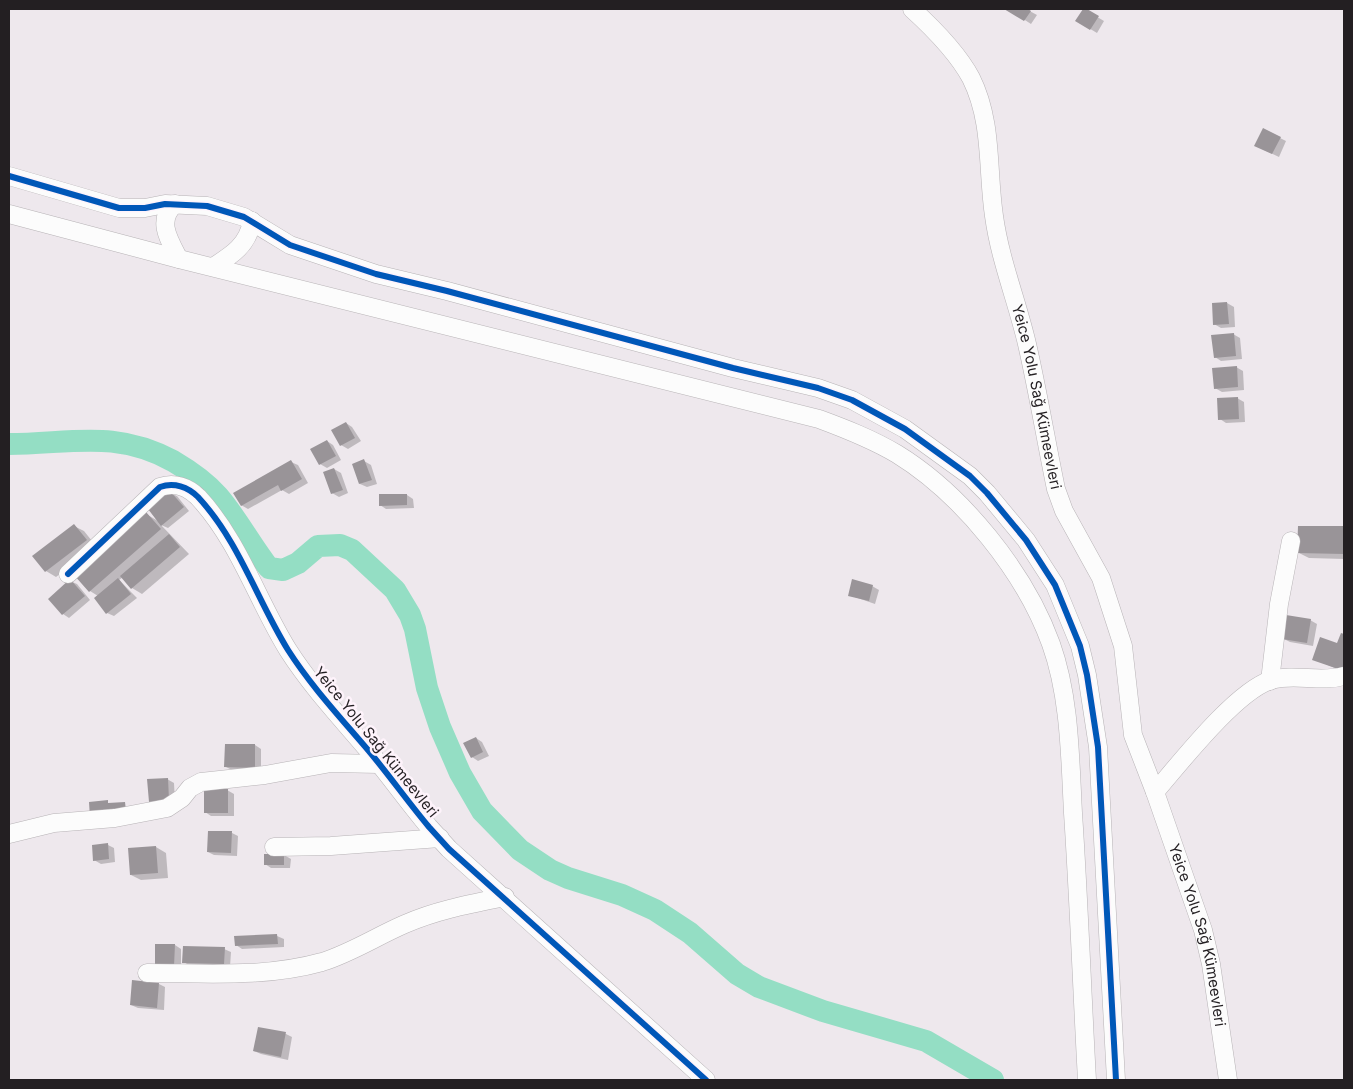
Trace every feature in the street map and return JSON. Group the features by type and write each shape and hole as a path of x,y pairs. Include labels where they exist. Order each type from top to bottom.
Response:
{"street":[{"name":"Yeice Yolu Sağ Kümeevleri","path":"912,9 932,27 959,60 971,78 983,109 988,133 994,215 1001,250 1027,343 1056,489 1064,511 1101,578 1123,646 1133,735 1203,930 1211,964 1228,1080"},
{"path":"9,176 119,208 175,204 207,206 252,221 290,245 376,274 447,291 733,368 818,388 852,400 928,444 970,476 987,493 1026,540 1055,585 1073,628 1087,675 1098,747 1116,1080"},
{"path":"175,204 168,210 164,225 166,235 178,259"},
{"path":"9,214 178,259 819,419 865,438 897,454 917,468 961,506 1002,556 1042,623 1057,664 1069,743 1087,1080"},
{"path":"213,267 239,249 249,234 252,221"},
{"name":"Yeice Yolu Sağ Kümeevleri","path":"68,574 155,490 167,484 185,488 201,502 229,540 254,584 264,611 303,672 440,838 706,1080"},
{"path":"1270,680 1279,604 1291,542"},
{"path":"1155,792 1226,713 1253,690 1270,680 1289,677 1336,679 1344,676"},
{"path":"9,834 54,823 115,818 167,808 182,798 190,788 201,782 265,775 331,763 380,764"},
{"path":"274,847 340,846 416,838 440,838"},
{"path":"147,973 251,974 300,967 342,954 422,917 454,906 505,897"}],"building":[{"path":"1004,9 1028,9 1031,11 1024,21"},
{"path":"1083,9 1087,9 1099,16 1090,30 1075,21"},
{"path":"1263,128 1281,137 1272,154 1254,146"},
{"path":"1227,302 1229,324 1213,325 1212,303"},
{"path":"1234,333 1236,356 1214,358 1211,335"},
{"path":"1237,366 1238,387 1214,389 1212,368"},
{"path":"1238,397 1239,419 1218,420 1217,398"},
{"path":"346,422 355,438 340,446 331,430"},
{"path":"327,440 336,456 319,465 310,449"},
{"path":"364,459 372,480 359,484 352,464"},
{"path":"291,460 302,479 281,491 278,485 241,506 233,493"},
{"path":"334,468 343,490 331,494 323,472"},
{"path":"170,491 184,507 161,526 148,509"},
{"path":"379,494 407,494 407,505 379,506"},
{"path":"146,512 161,529 89,592 74,575"},
{"path":"74,524 87,540 45,572 32,556"},
{"path":"1298,526 1344,526 1344,554 1297,553"},
{"path":"169,534 180,547 131,589 120,576"},
{"path":"118,578 131,594 106,614 94,598"},
{"path":"70,579 85,596 62,615 48,599"},
{"path":"852,579 873,585 869,601 848,596"},
{"path":"1286,615 1311,619 1307,643 1282,639"},
{"path":"1341,633 1344,634 1344,671 1312,660 1320,637 1337,643"},
{"path":"476,737 483,752 471,758 463,743"},
{"path":"225,744 255,744 255,768 224,767"},
{"path":"168,778 169,800 149,802 147,779"},
{"path":"204,789 228,789 228,813 204,813"},
{"path":"108,800 108,803 125,802 126,811 90,818 89,802"},
{"path":"208,831 232,831 231,853 207,852"},
{"path":"108,843 109,859 93,861 92,845"},
{"path":"156,846 158,873 130,875 128,848"},
{"path":"264,854 284,854 284,865 264,865"},
{"path":"277,934 278,944 235,946 234,936"},
{"path":"155,944 175,944 174,966 155,965"},
{"path":"183,946 225,947 224,964 182,963"},
{"path":"132,980 159,983 157,1008 130,1005"},
{"path":"258,1027 286,1032 281,1057 253,1051"}],"waterway":[{"path":"9,444 92,440 112,442 152,451 173,461 197,477 218,496 269,568 283,570 298,563 318,546 340,545 352,550 395,590 410,615 415,629 427,688 440,727 460,773 482,811 520,850 550,870 568,878 622,895 655,910 690,933 737,974 759,987 823,1011 926,1041 993,1080"}],"cycle path":[{"path":"9,176 119,208 145,208 165,204 207,206 244,217 290,245 376,274 447,291 733,368 818,388 852,400 905,429 970,476 987,493 1026,540 1055,585 1080,646 1087,675 1098,747 1116,1080"},
{"path":"68,574 160,487 176,485 194,493 225,532 277,631 297,663 316,689 376,759 429,827 449,849 706,1080"}]}
